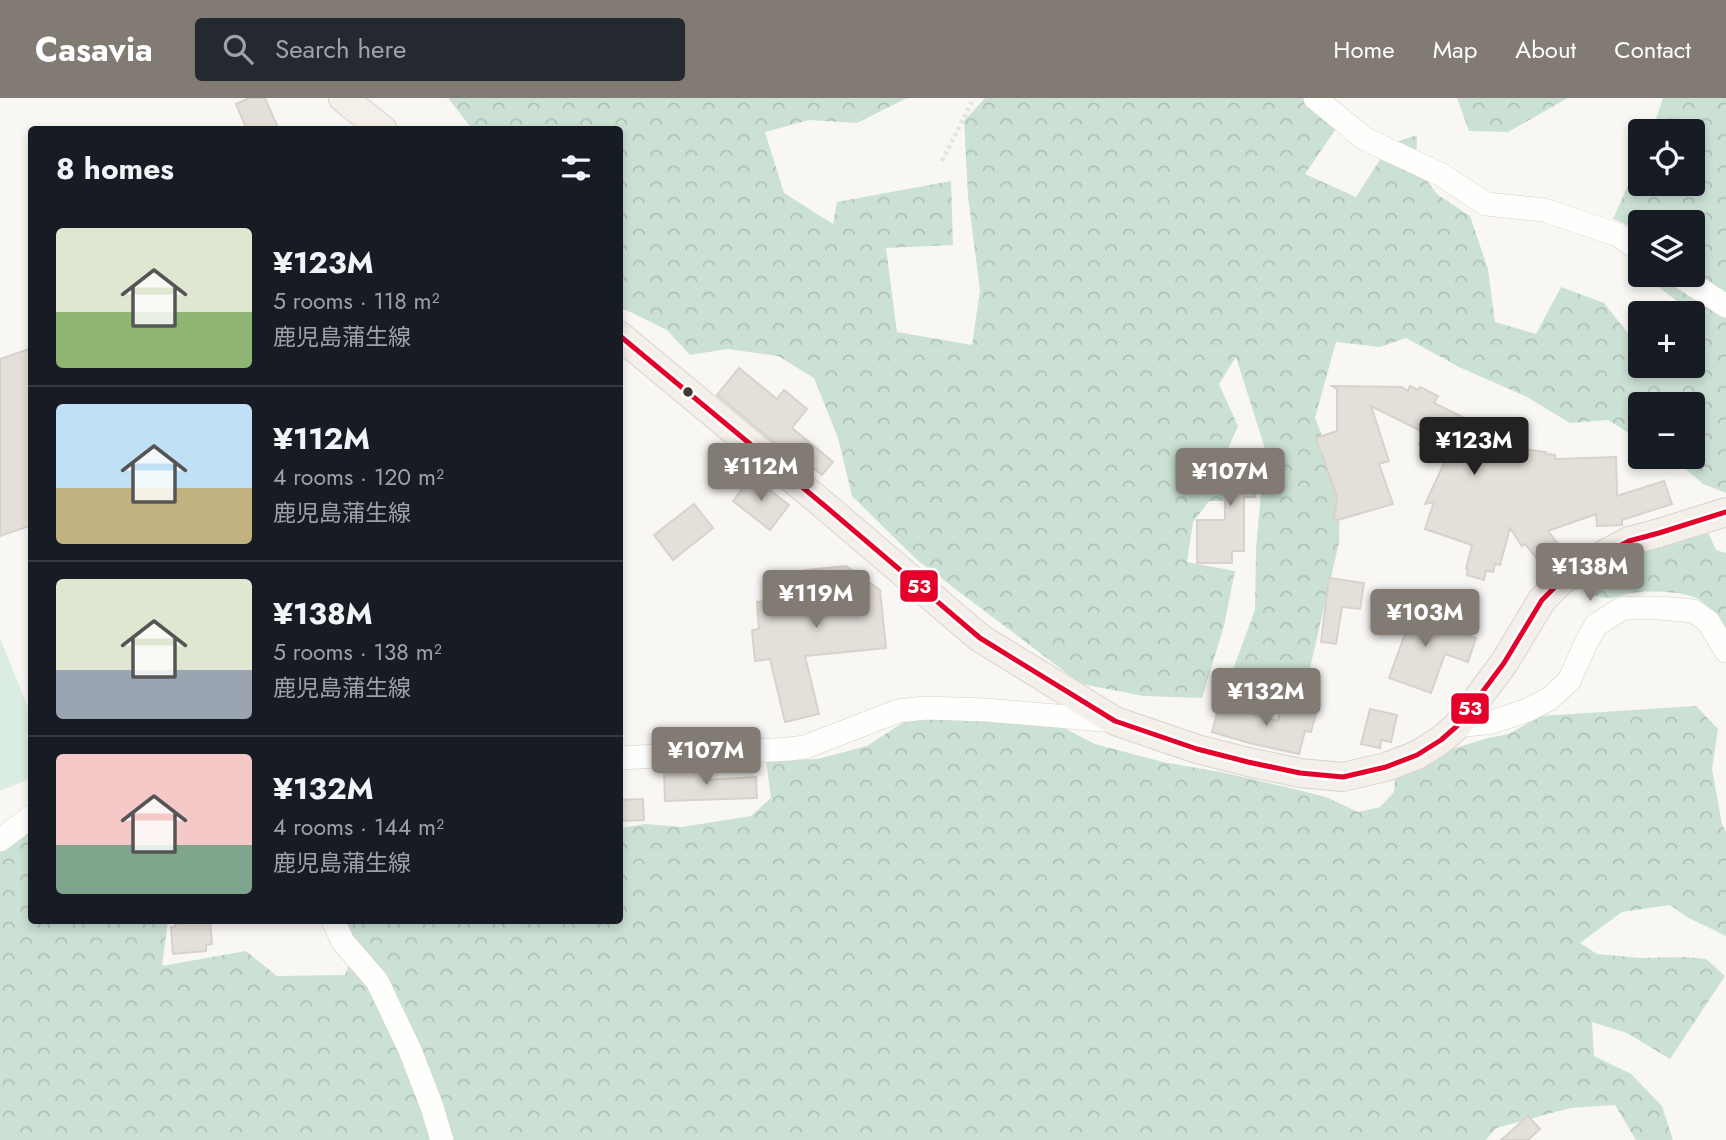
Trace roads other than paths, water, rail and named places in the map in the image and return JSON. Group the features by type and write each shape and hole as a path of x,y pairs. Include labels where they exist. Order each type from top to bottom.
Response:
{"main road":[{"path":"342,98 378,126"},
{"path":"623,338 980,638 1115,721 1198,749 1300,773 1343,777 1386,767 1417,755 1457,726 1504,663 1542,600 1561,581 1629,541 1726,512"}],"street":[{"path":"1315,98 1365,139 1440,174 1486,204 1544,210 1618,235 1628,242"},
{"path":"1697,287 1726,306"},
{"path":"1457,726 1492,722 1528,710 1549,699 1569,681 1597,625 1623,608 1693,611 1708,621 1726,651"},
{"path":"623,758 798,748 898,711 926,708 986,710 1115,721"},
{"path":"0,840 28,819"},
{"path":"335,924 343,942 377,982 410,1050 442,1140"}]}
